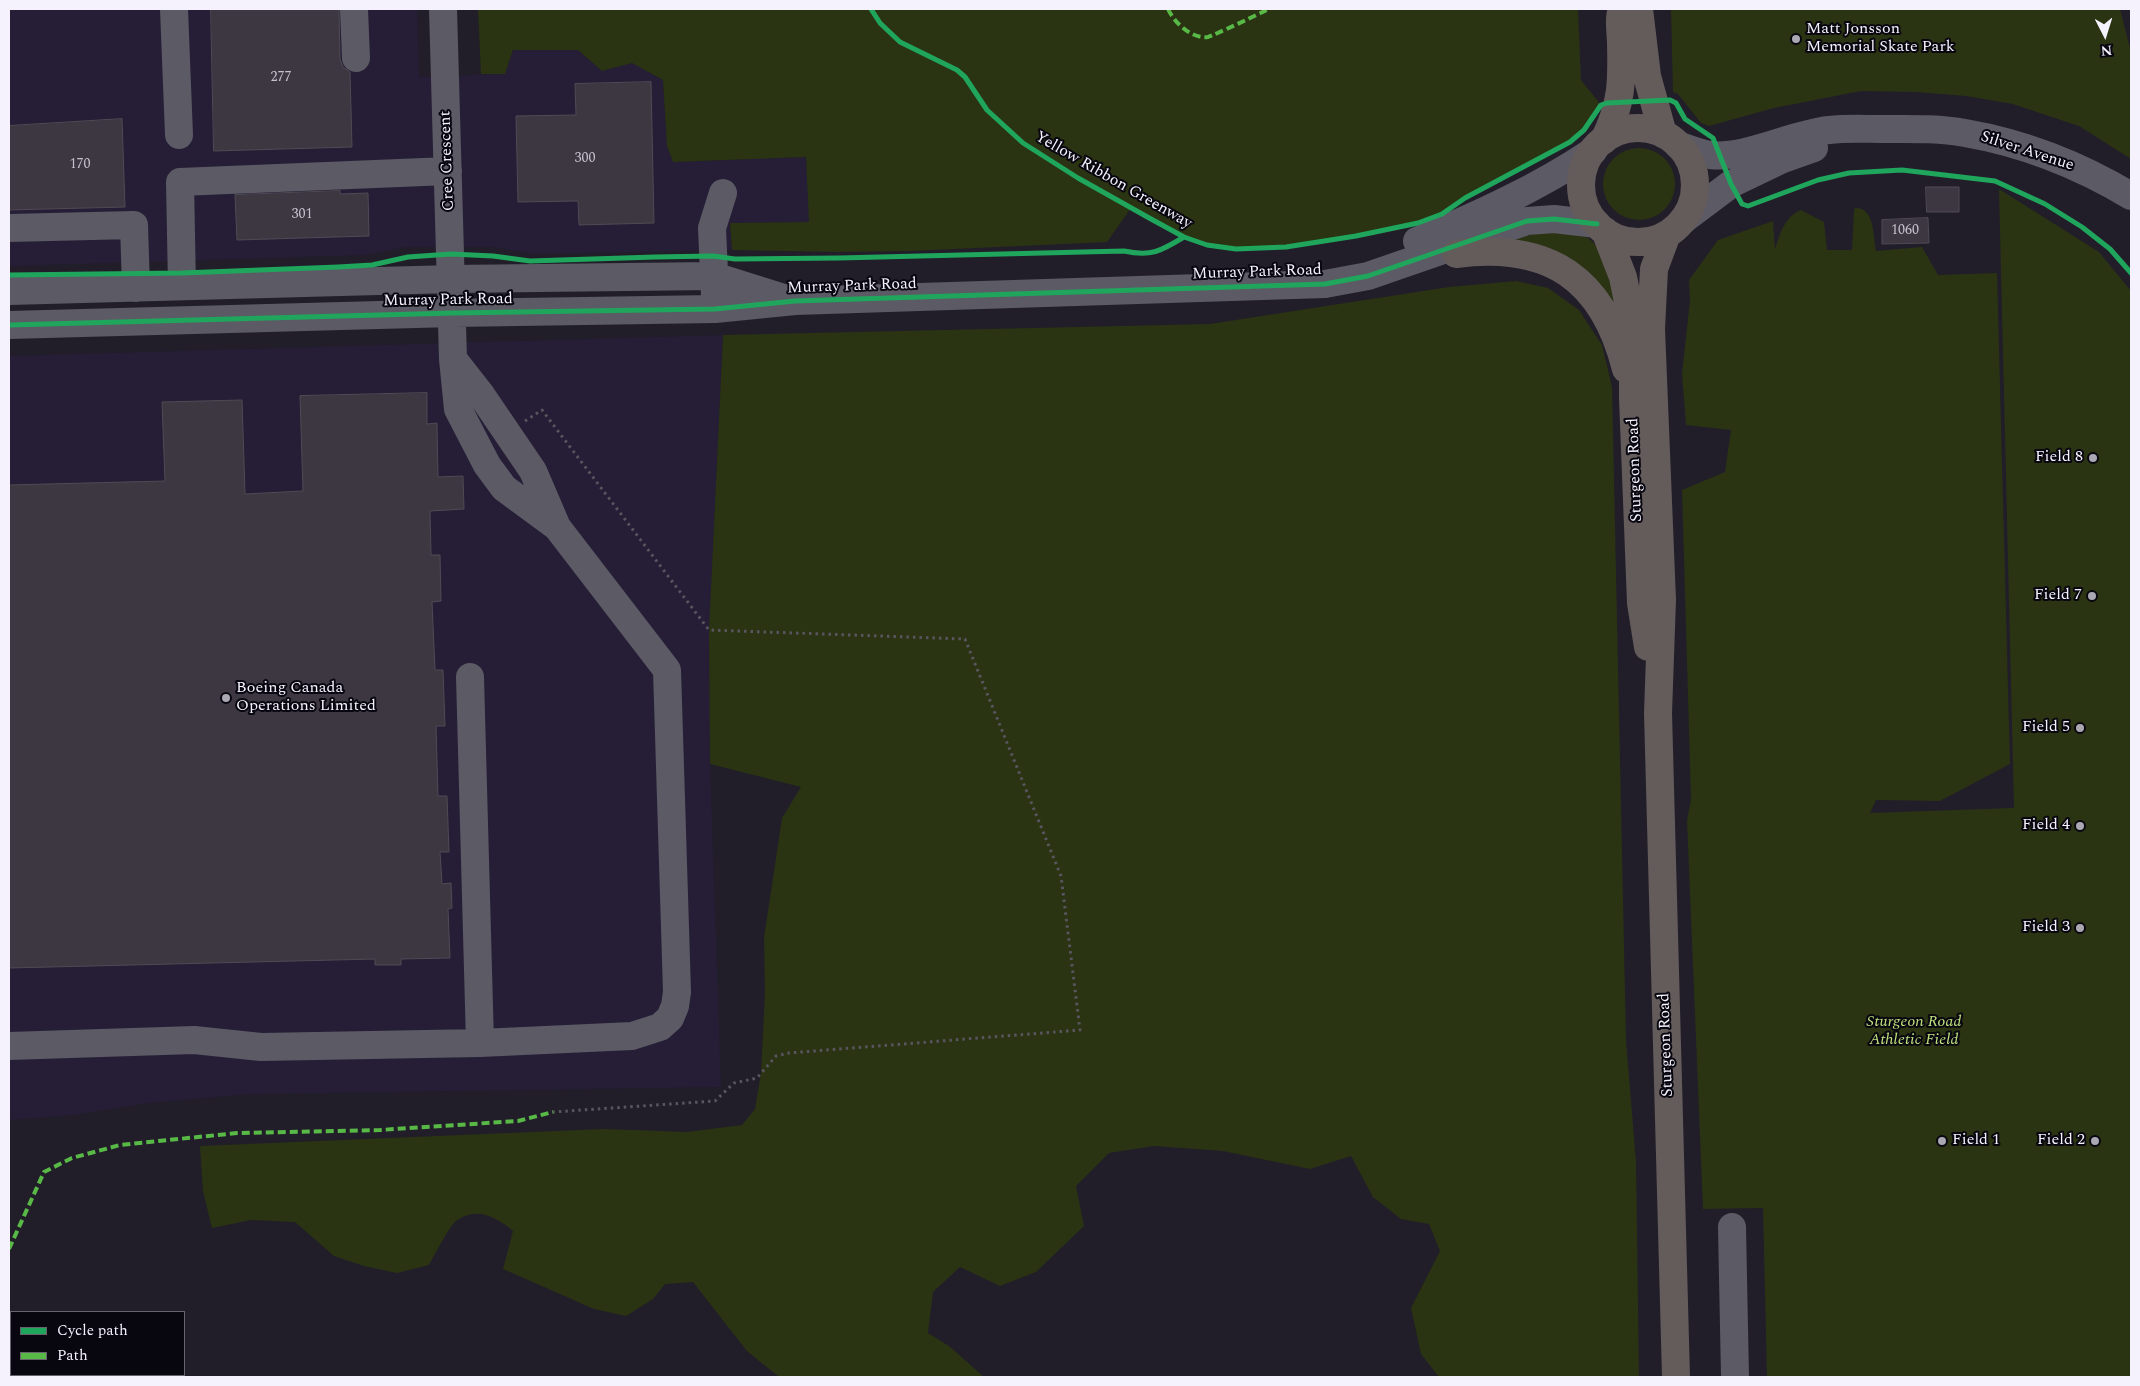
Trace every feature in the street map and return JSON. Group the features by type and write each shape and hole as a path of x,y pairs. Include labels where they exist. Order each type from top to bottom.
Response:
{"main road":[{"path":"1622,9 1622,79 1619,102 1616,114 1584,167 1581,187 1586,207 1601,227 1614,236 1635,242 1646,241 1675,227 1692,202 1695,182 1690,162 1670,139 1647,76 1639,9"},
{"path":"1599,145 1623,130 1633,129 1648,130 1670,139"},
{"name":"Sturgeon Road","path":"1601,227 1623,277 1633,327 1633,398 1641,603 1658,713"},
{"name":"Sturgeon Road","path":"1675,227 1654,269 1651,304 1662,600 1658,713 1676,1377"},
{"path":"1456,254 1492,251 1510,253 1545,262 1570,274 1585,286 1601,308 1621,350 1633,398"}],"street":[{"path":"174,9 179,135"},
{"path":"354,9 356,58"},
{"name":"Cree Crescent","path":"443,9 454,359 482,396 533,471 557,527 667,670 677,992 675,1006 670,1018 660,1027 632,1036 480,1043"},
{"name":"Silver Avenue","path":"1675,227 1731,184 1783,159 1829,143 1886,129"},
{"name":"Silver Avenue","path":"1670,139 1695,151 1721,155 1738,154 1791,137 1828,130 1935,129 1993,138 2057,160 2098,178 2131,196"},
{"name":"Murray Park Road","path":"1266,286 1338,270 1401,248 1473,217 1531,189 1599,145"},
{"path":"182,286 180,182 448,171"},
{"path":"715,309 712,228 723,193"},
{"name":"Murray Park Road","path":"9,326 453,313 715,309 795,301 1266,286 1347,281 1527,221 1554,219 1601,227"},
{"path":"9,228 134,225 136,288"},
{"path":"1416,259 1456,254"},
{"name":"Murray Park Road","path":"9,291 452,279 714,276 795,301"},
{"path":"9,1046 194,1040 261,1047 480,1043 470,677"},
{"path":"1732,1227 1735,1377"}],"path":[{"path":"518,426 542,410 709,630 965,639 1061,876 1080,1030 789,1053 776,1056 757,1078 734,1082 715,1101 553,1112"}],"shaded area":[{"path":"9,9 417,9 419,77 505,74 513,50 578,50 602,71 632,63 663,80 667,146 673,162 806,157 810,222 730,223 732,250 532,254 494,247 406,247 365,255 9,266"},
{"path":"723,335 709,636 710,764 721,1087 250,1094 148,1103 73,1115 9,1120 9,356"}],"green space":[{"path":"478,9 1578,9 1581,80 1601,105 1584,130 1570,142 1465,198 1442,214 1418,223 1312,244 1258,249 1207,245 1184,237 1131,208 1107,242 911,251 732,250 730,223 809,222 806,157 673,162 667,146 663,80 632,63 602,71 578,50 513,50 505,74 481,74"},
{"path":"1671,9 2120,9 2131,52 2131,159 2079,126 2013,104 1966,96 1917,92 1861,91 1774,108 1709,126 1701,123 1678,94 1673,92"},
{"path":"1639,148 1659,154 1669,164 1675,184 1669,204 1659,214 1639,220 1619,214 1609,204 1603,184 1609,164 1619,154"},
{"name":"Sturgeon Road Athletic Field","path":"1999,189 2099,252 2131,291 2131,1377 1767,1377 1763,1208 1703,1209 1687,820 1691,800 1682,490 1725,472 1731,430 1686,425 1682,374 1690,300 1689,280 1718,240 1773,221 1775,250 1787,221 1801,210 1824,222 1827,250 1852,250 1855,208 1862,209 1870,217 1876,251 1922,247 1938,275 1997,273 2010,764 1940,801 1876,800 1870,813 2014,808"},
{"path":"1548,231 1580,234 1596,246 1607,267 1621,311 1517,243 1517,238"},
{"path":"1516,281 1548,288 1579,310 1602,345 1612,387 1626,1040 1636,1162 1639,1377 1439,1377 1421,1354 1411,1308 1440,1251 1429,1224 1401,1219 1373,1197 1351,1156 1310,1169 1223,1151 1154,1146 1109,1153 1076,1186 1084,1226 1036,1272 1000,1286 960,1267 933,1292 928,1333 949,1346 984,1377 779,1377 747,1351 693,1282 665,1284 653,1299 626,1316 594,1309 503,1269 513,1231 500,1221 486,1215 471,1214 456,1221 446,1234 429,1265 397,1273 364,1266 334,1256 295,1222 251,1220 212,1228 203,1191 200,1146 604,1129 687,1132 742,1125 755,1109 761,1073 765,993 764,938 782,818 801,787 710,764 709,630 723,335 1210,324 1449,287"}],"building":[{"path":"211,9 339,9 340,59 343,67 350,72 352,147 214,151"},
{"path":"651,82 654,223 579,225 578,201 518,202 516,116 576,115 575,84"},
{"path":"122,119 125,207 9,210 9,126"},
{"path":"1926,187 1959,187 1959,212 1927,212"},
{"path":"340,191 340,194 368,193 369,236 237,240 235,195"},
{"path":"1928,218 1929,243 1882,244 1882,220"},
{"name":"Boeing Canada Operations Limited","path":"427,393 427,424 437,423 438,477 463,476 464,509 430,511 431,555 440,555 441,601 432,602 435,670 443,670 445,726 436,726 438,796 447,796 449,852 440,852 442,884 451,883 452,908 448,909 450,958 401,959 401,965 375,965 375,959 9,968 9,485 165,481 162,402 242,400 245,494 303,491 300,396"}],"marked path":[{"path":"1168,9 1174,19 1184,29 1202,37 1208,37 1268,9"},
{"path":"9,1249 44,1172 72,1158 120,1145 237,1133 380,1130 518,1121 553,1112"}],"cycle path":[{"name":"Yellow Ribbon Greenway","path":"871,9 880,23 900,42 957,70 965,77 987,110 1023,143 1078,178 1151,219 1184,237 1207,245 1236,249 1286,247 1356,236 1418,223 1442,214 1465,198 1570,142 1584,130 1601,105 1607,103 1670,100 1676,103 1685,119 1713,138 1731,184 1742,204 1748,206 1818,180 1849,173 1902,170 1995,181 2045,204 2082,227 2110,249 2131,273"},
{"path":"9,325 453,313 715,309 795,301 1325,284 1368,276 1527,221 1554,219 1597,224"},
{"name":"Yellow Ribbon Greenway","path":"9,275 182,273 338,267 372,265 408,257 451,254 493,256 530,261 713,256 735,259 1124,251 1149,253 1169,246 1184,237"}],"place":[{"name":"Matt Jonsson Memorial Skate Park","path":"1796,39"},
{"name":"Field 8","path":"2093,458"},
{"name":"Field 7","path":"2092,596"},
{"name":"Boeing Canada Operations Limited","path":"226,698"},
{"name":"Field 5","path":"2080,728"},
{"name":"Field 4","path":"2080,826"},
{"name":"Field 3","path":"2080,928"},
{"name":"Field 1","path":"1942,1141"},
{"name":"Field 2","path":"2095,1141"}]}
